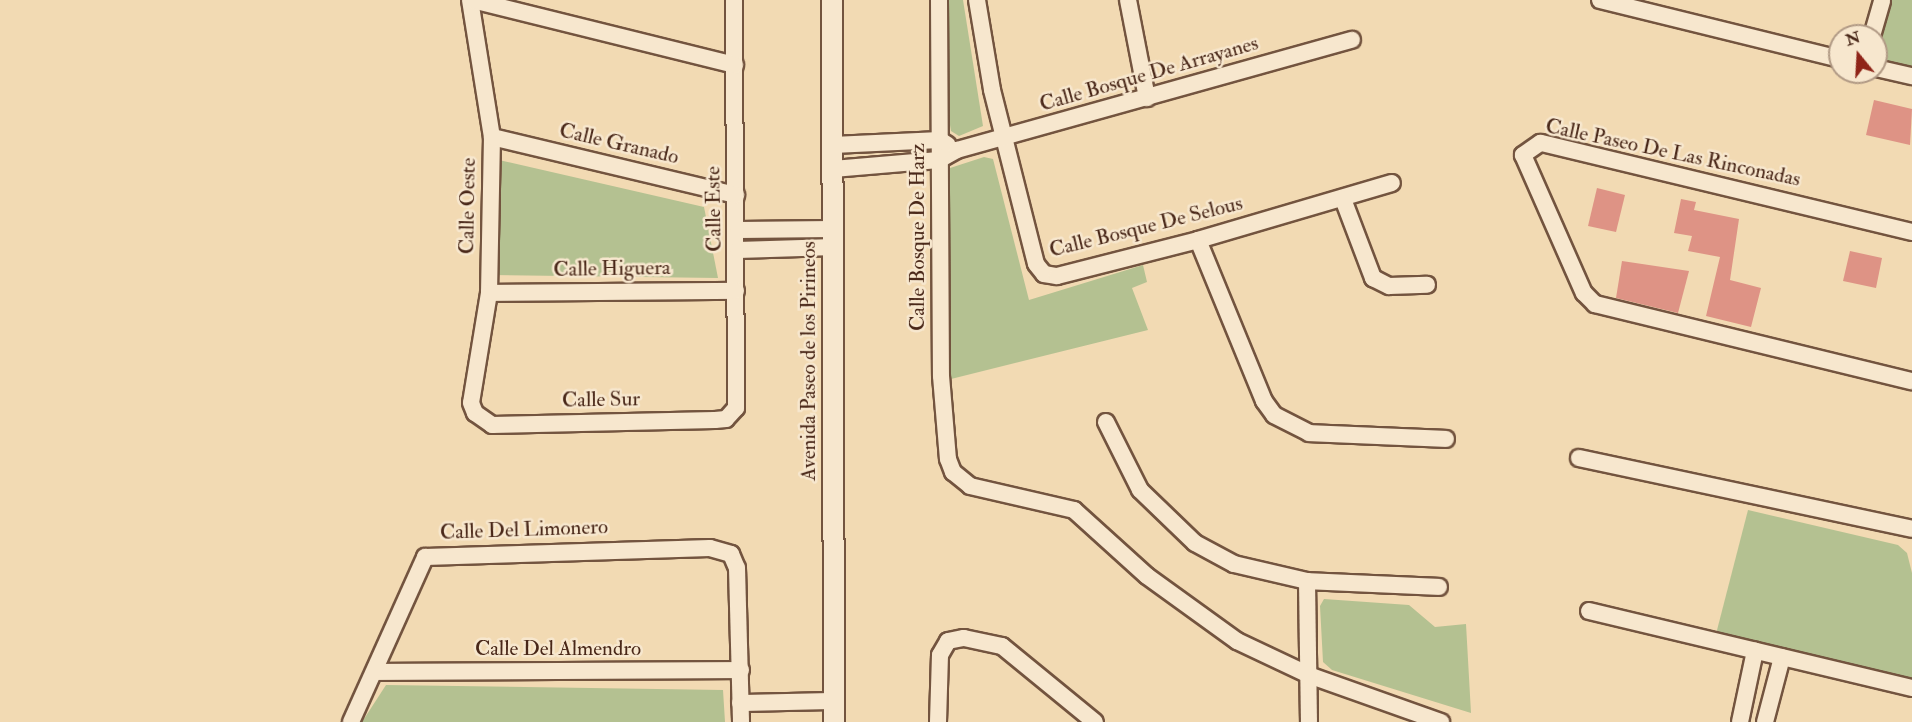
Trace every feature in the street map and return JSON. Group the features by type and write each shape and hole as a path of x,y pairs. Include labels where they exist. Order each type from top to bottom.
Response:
{"street":[{"path":"471,0 735,65"},
{"name":"Calle Oeste","path":"471,0 492,137 489,293 471,403 475,413"},
{"name":"Calle Este","path":"731,415 737,400 738,230 734,0"},
{"name":"Avenida Paseo de los Pirineos","path":"832,0 834,722"},
{"name":"Calle Bosque De Harz","path":"939,0 941,376 948,459 953,472 970,486 1074,510 1191,611 1237,641 1311,676"},
{"name":"Calle Bosque De Selous","path":"977,0 1004,137 1036,264 1044,274 1057,276 1198,240 1392,183"},
{"path":"1128,0 1148,98"},
{"path":"1600,0 1828,56"},
{"path":"1875,24 1882,0"},
{"name":"Calle Bosque De Arrayanes","path":"832,169 939,160 957,150 1352,40"},
{"path":"1888,71 1912,76"},
{"name":"Calle Granado","path":"492,137 736,195"},
{"path":"833,145 940,140 957,150"},
{"name":"Calle Paseo De Las Rinconadas","path":"1912,232 1540,143 1523,155 1523,165 1584,293 1595,304 1912,381"},
{"path":"1343,199 1373,278 1389,286 1427,285"},
{"path":"738,230 833,238"},
{"path":"738,250 833,238"},
{"path":"1198,240 1264,401 1274,415 1308,433 1446,439"},
{"name":"Calle Higuera","path":"489,293 736,291"},
{"name":"Calle Sur","path":"475,413 492,425 715,420 731,415"},
{"path":"1106,422 1140,490 1195,543 1259,572 1307,581 1439,587"},
{"path":"1579,458 1912,530"},
{"name":"Calle Del Limonero","path":"351,722 375,672 418,566 431,555 710,548 731,554 737,568 741,670"},
{"path":"1307,581 1311,676 1309,722"},
{"path":"1589,611 1912,688"},
{"path":"938,722 940,655 944,645 964,638 1002,646 1089,720"},
{"path":"1740,722 1755,651"},
{"path":"1765,722 1782,657"},
{"path":"741,670 741,722"},
{"name":"Calle Del Almendro","path":"375,672 741,670"},
{"path":"1311,676 1441,722"},
{"path":"741,703 834,701"}],"green space":[{"path":"949,0 963,0 983,126 959,136 951,131 949,119"},
{"path":"1890,0 1912,0 1912,68 1888,62 1888,24 1885,24"},
{"path":"984,157 993,159 1029,300 1143,265 1147,282 1132,288 1148,330 947,380 947,169"},
{"path":"490,158 704,207 718,278 493,275"},
{"path":"1748,510 1898,545 1907,553 1912,573 1912,679 1716,634"},
{"path":"1324,599 1409,605 1435,627 1466,624 1471,713 1332,670 1323,662 1320,606"},
{"path":"386,685 723,690 725,722 362,722"}],"building":[{"path":"1874,100 1912,109 1910,145 1866,135"},
{"path":"1597,188 1625,195 1616,232 1588,226"},
{"path":"1681,199 1696,202 1694,210 1739,219 1730,280 1761,288 1751,327 1706,316 1720,257 1688,251 1692,236 1674,233"},
{"path":"1850,251 1882,258 1876,288 1843,281"},
{"path":"1622,261 1689,271 1678,313 1616,298"}]}
